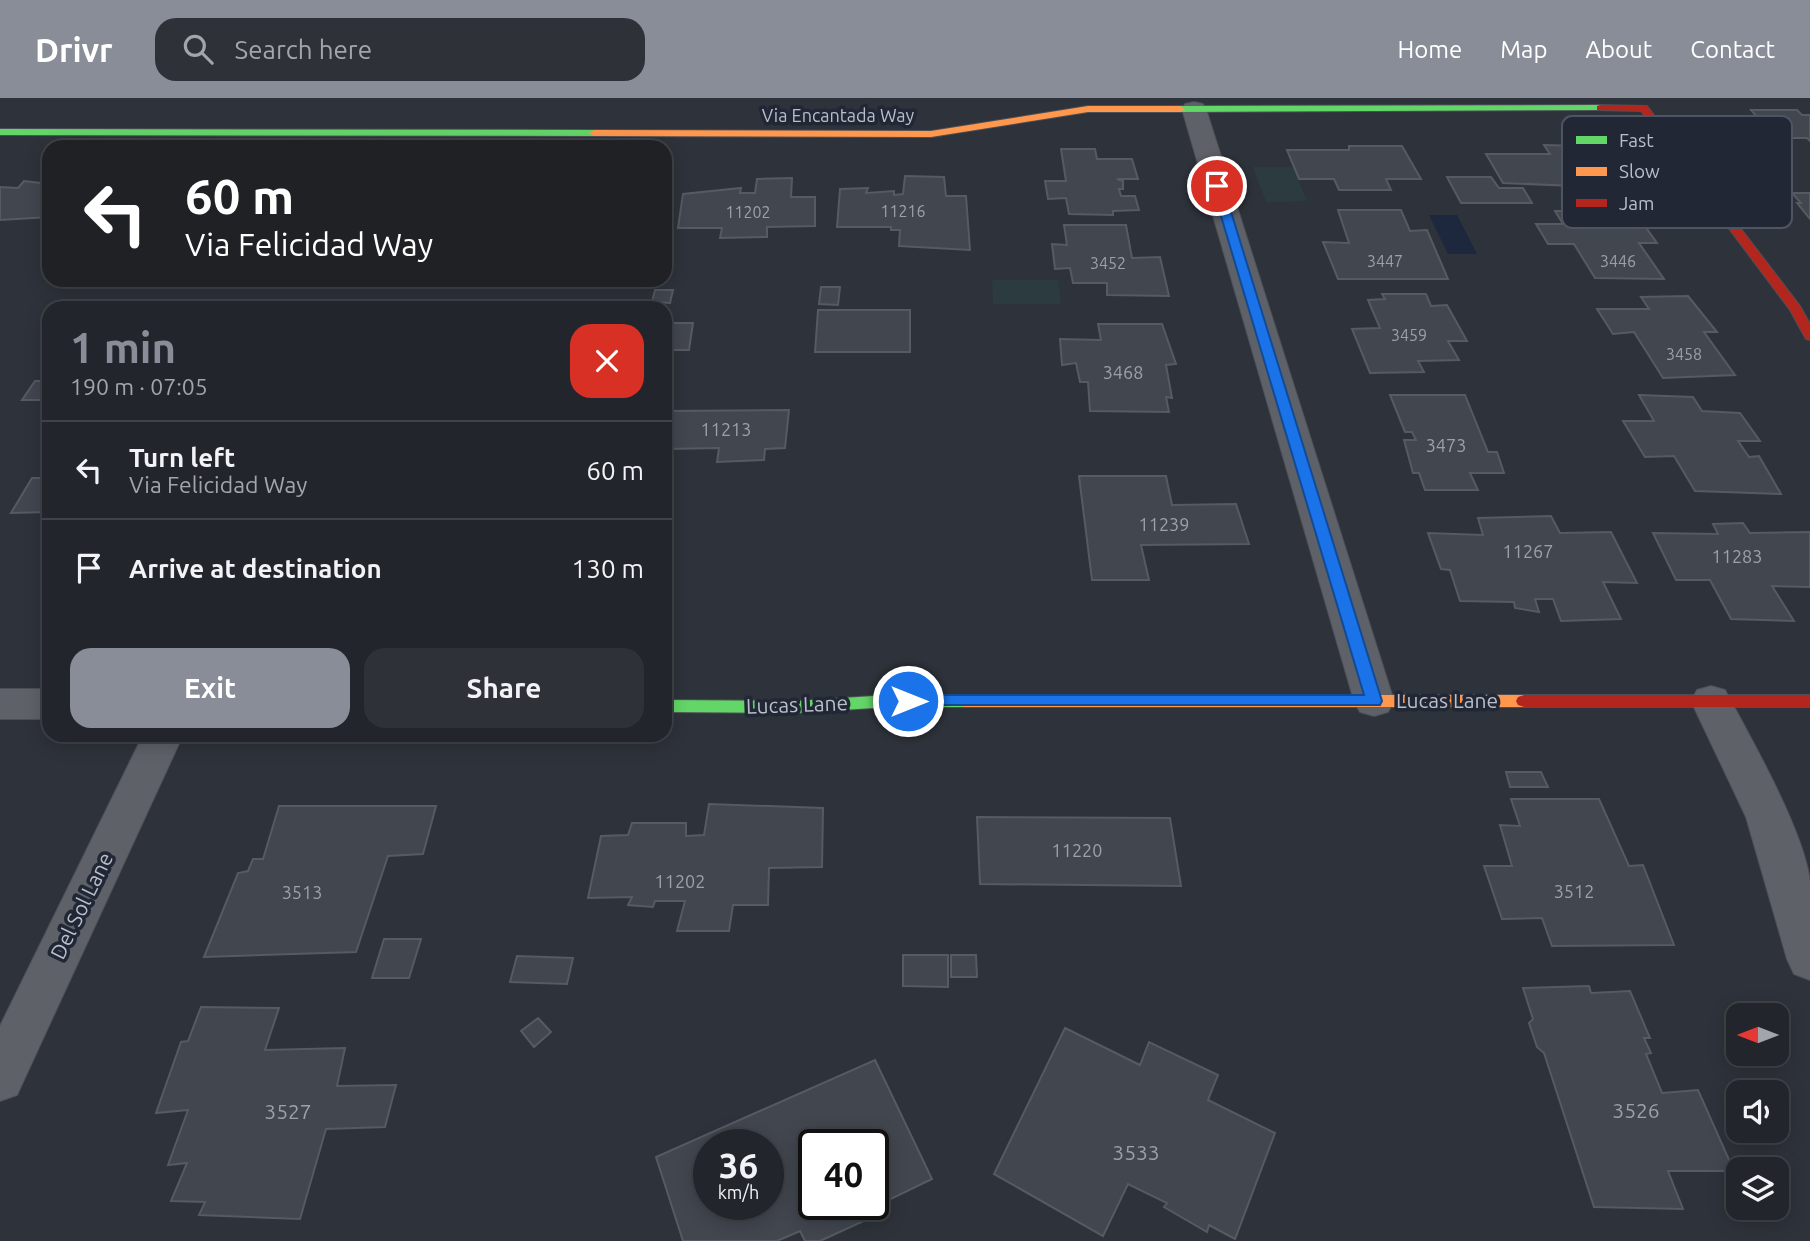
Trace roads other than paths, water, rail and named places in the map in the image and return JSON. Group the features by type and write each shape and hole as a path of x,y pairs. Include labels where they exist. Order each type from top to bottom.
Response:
{"street":[{"name":"Via Encantada Way","path":"0,132 931,134 966,131 1071,110 1644,108 1650,116"},
{"path":"1194,109 1374,701"},
{"name":"Via Encantada Way","path":"1735,228 1796,309 1810,336"},
{"name":"Lucas Lane","path":"672,706 796,707 889,701 1810,701"},
{"path":"1711,701 1767,817 1810,959"},
{"path":"0,704 42,704"},
{"name":"Del Sol Lane","path":"0,1078 160,742"}],"water":[{"path":"1429,215 1457,215 1477,254 1448,254"}]}
